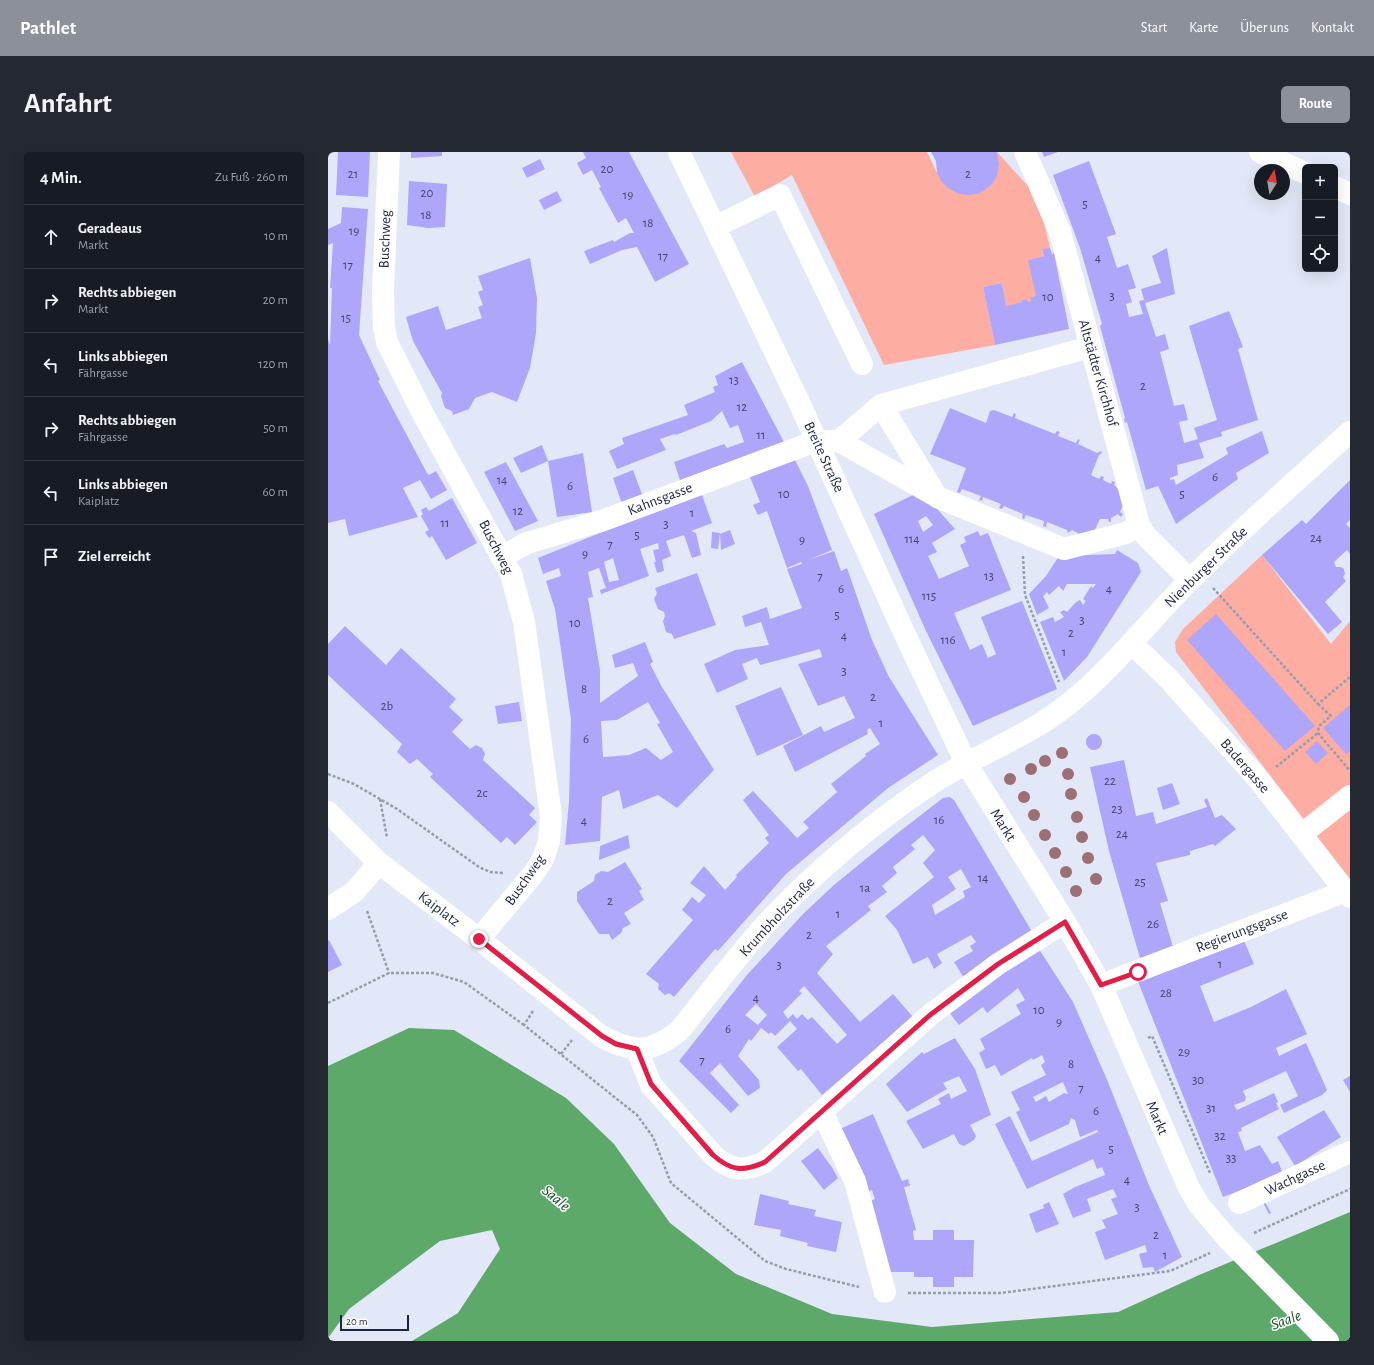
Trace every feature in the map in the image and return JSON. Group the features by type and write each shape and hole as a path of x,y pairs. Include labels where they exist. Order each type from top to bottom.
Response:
{"street":[{"name":"Buschweg","path":"389,152 383,291 384,327 387,342 422,412 503,556 516,590 524,622 551,816 551,831 543,859 534,873 479,939"},
{"name":"Breite Straße","path":"679,152 966,763"},
{"name":"Altstädter Kirchhof","path":"1025,152 1060,232 1139,525 1145,535 1194,576"},
{"path":"1260,152 1302,172"},
{"path":"1338,188 1350,194"},
{"path":"715,227 780,195 862,364"},
{"path":"1090,347 881,405 838,440 937,497 1064,549 1126,533 1139,525"},
{"path":"881,405 937,497"},
{"name":"Nienburger Straße","path":"1069,711 1194,576 1350,432"},
{"name":"Kahnsgasse","path":"503,556 527,543 604,520 816,441 838,440"},
{"name":"Badergasse","path":"1131,643 1168,678 1260,780 1348,894"},
{"path":"966,763 1034,727 1069,711"},
{"name":"Markt","path":"966,763 1065,922 1101,985 1119,1024 1136,1070 1181,1172 1199,1205 1231,1243 1328,1341"},
{"name":"Krumbholzstraße","path":"637,1049 655,1046 665,1042 680,1030 742,953 790,899 870,830 928,786 966,763"},
{"path":"1302,834 1350,796"},
{"name":"Kaiplatz","path":"328,812 379,863 479,939 602,1036 616,1044 637,1049"},
{"path":"328,909 354,892 379,863"},
{"name":"Regierungsgasse","path":"1101,985 1348,894"},
{"path":"637,1049 651,1084 713,1155 723,1163 736,1169 749,1169 765,1162 930,1015 998,964 1065,922"},
{"path":"822,1112 855,1181 885,1292"},
{"name":"Wachgasse","path":"1240,1203 1350,1152"}],"path":[{"path":"1022,532 1025,594 1069,711"},
{"path":"1194,576 1331,716 1319,726 1318,733 1260,780"},
{"path":"1318,704 1350,677"},
{"path":"1318,733 1350,771"},
{"path":"328,774 354,784 380,799 479,867 490,872 502,874 508,872"},
{"path":"366,908 389,972"},
{"path":"328,1003 389,972 433,973 464,982 524,1025 637,1115 653,1137 671,1183 765,1261 786,1269 885,1292 1001,1293 1170,1270 1350,1189"},
{"path":"524,1025 534,1009"},
{"path":"561,1054 574,1037"}],"shaded area":[{"path":"731,152 927,152 937,173 997,152 1038,197 1050,248 1042,250 1044,256 1029,260 1036,296 1030,297 1031,301 1028,302 1027,299 1022,300 1022,302 1006,306 1002,283 983,287 995,345 884,365 792,175 755,197"},
{"path":"1262,555 1331,644 1350,621 1350,880 1176,652 1175,642 1183,629"}],"water":[{"name":"Saale","path":"409,1028 454,1030 566,1098 614,1144 670,1223 736,1274 832,1314 932,1327 1118,1312 1199,1275 1350,1212 1350,1341 412,1341 458,1313 500,1249 492,1230 440,1241 349,1309 328,1338 328,1066"}],"building":[{"path":"338,152 370,152 368,197 336,195"},
{"path":"411,152 442,152 442,156 411,158"},
{"path":"583,152 629,152 689,264 655,282 637,247 622,250 590,264 584,251 613,240 614,242 630,233 634,233 626,218 618,223 599,188 601,187 592,170 583,175 577,163 586,158"},
{"path":"931,152 997,152 999,164 997,176 991,185 980,193 969,195 959,194 948,188 941,181 937,173 936,161"},
{"path":"1042,152 1058,152 1044,157"},
{"path":"540,159 545,169 527,178 522,168"},
{"path":"1089,161 1116,234 1107,237 1117,268 1128,264 1136,288 1128,290 1132,302 1126,304 1129,317 1143,314 1139,301 1144,300 1141,289 1161,283 1152,256 1167,248 1175,294 1145,303 1156,337 1165,334 1169,349 1160,352 1174,406 1184,404 1188,420 1179,422 1184,443 1198,439 1194,428 1217,420 1189,326 1229,311 1243,347 1238,349 1258,420 1221,432 1222,436 1199,443 1204,458 1177,465 1178,475 1170,478 1170,480 1174,479 1176,485 1228,454 1226,448 1262,431 1269,453 1236,473 1238,479 1176,524 1158,486 1146,490 1127,422 1125,423 1125,418 1100,326 1102,324 1080,248 1053,175"},
{"path":"409,181 447,184 445,227 428,228 407,225"},
{"path":"557,191 562,201 544,210 539,200"},
{"path":"342,207 368,209 359,335 380,380 378,381 427,473 429,475 436,471 447,490 431,499 420,480 403,488 418,517 349,536 345,519 328,523 328,339 330,345 332,288 330,288 333,243 328,245 328,229 341,223"},
{"path":"1050,248 1052,254 1054,253 1069,329 995,345 983,287 1002,283 1006,306 1022,302 1022,300 1027,299 1028,302 1031,301 1030,297 1036,296 1028,260 1044,256 1042,249"},
{"path":"530,258 537,298 536,333 530,368 517,402 492,392 475,398 469,409 453,415 452,411 445,408 441,396 442,393 413,341 406,317 438,306 446,330 482,318 478,307 483,305 478,292 483,290 478,276"},
{"path":"742,362 785,444 681,483 674,462 724,444 727,448 744,442 738,425 730,428 722,411 711,421 676,435 675,434 660,439 666,450 617,469 609,451 624,444 622,438 688,415 684,405 715,392 713,387 718,385 715,376"},
{"path":"950,408 986,423 990,411 994,410 1012,417 1014,413 1016,414 1015,418 1055,434 1057,431 1060,432 1058,436 1076,443 1078,439 1080,440 1078,444 1097,453 1101,451 1102,453 1099,455 1091,475 1099,479 1101,476 1104,477 1103,480 1111,484 1112,481 1115,482 1114,485 1120,491 1123,505 1120,512 1123,514 1121,517 1118,514 1111,518 1111,522 1109,522 1108,519 1100,519 1092,536 1090,537 1080,533 1079,536 1077,535 1078,533 1072,530 1068,533 1067,530 1047,522 1046,527 1043,526 1044,521 1026,515 1024,519 1022,518 1023,514 1004,506 1002,509 999,508 1001,504 983,497 982,501 979,500 981,496 962,489 960,493 957,492 966,468 930,454"},
{"path":"542,445 548,461 521,473 513,458"},
{"path":"583,453 592,512 557,517 548,461"},
{"path":"794,458 808,486 832,550 808,560 834,551 841,571 847,568 872,640 889,677 938,755 888,788 786,874 718,951 715,949 674,997 669,993 665,995 658,989 659,984 646,974 693,920 682,910 692,897 699,903 706,895 690,883 704,866 725,890 737,877 736,875 769,843 765,838 769,835 743,800 753,791 797,838 809,828 803,822 837,792 831,784 866,756 865,754 880,744 870,728 867,730 868,734 795,772 783,746 821,726 824,732 855,718 844,696 818,706 798,664 822,657 820,649 760,665 757,658 742,664 748,679 717,693 704,664 735,650 769,645 761,622 745,627 742,616 767,607 770,619 802,608 787,569 802,564 801,562 787,568 767,511 758,515 753,505 760,502 748,472"},
{"path":"506,462 538,521 515,531 484,472"},
{"path":"633,470 643,497 622,504 613,478"},
{"path":"1350,480 1350,520 1346,524 1350,528 1350,554 1347,550 1334,562 1336,567 1341,567 1344,569 1345,574 1343,577 1346,581 1325,602 1342,622 1328,634 1262,555 1302,520 1306,524"},
{"path":"921,491 955,529 932,543 937,552 928,556 939,579 969,566 960,545 966,542 964,537 978,531 980,536 988,533 1011,590 954,613 970,650 982,644 988,658 996,654 981,617 1022,601 1057,689 973,726 926,631 874,514","holes":["926,516 933,525 923,532 918,521"]},
{"path":"701,492 712,523 691,531 696,533 701,555 692,558 684,535 666,541 671,556 662,560 664,571 657,573 654,562 656,562 653,550 659,549 658,543 640,549 649,576 601,594 600,590 606,588 599,568 588,572 593,597 588,598 600,670 600,703 638,676 633,663 615,668 612,655 645,642 653,662 650,664 662,687 714,770 677,808 658,795 623,809 619,790 602,797 600,841 565,845 569,801 571,719 555,609 546,581 561,576 559,568 543,574 538,558","holes":["613,558 619,580 609,582 604,562","648,702 660,723 657,724 673,752 661,760 646,748 629,755 603,757 601,721 617,720"]},
{"path":"452,498 477,543 446,560 432,536 429,538 425,532 429,530 421,516 423,514 421,510 426,507 429,511"},
{"path":"730,530 735,544 721,550 720,534"},
{"path":"712,532 720,533 718,549 711,548"},
{"path":"1117,550 1138,563 1141,572 1087,657 1064,681 1040,622 1053,617 1055,622 1064,617 1060,612 1064,610 1067,612 1080,600 1083,605 1086,601 1083,599 1091,586 1093,588 1096,584 1067,584 1063,591 1059,586 1049,595 1047,592 1043,596 1049,608 1037,615 1029,594 1046,576 1059,556 1115,554"},
{"path":"697,573 716,625 674,639 672,634 666,632 663,621 665,616 664,612 658,609 654,599 657,593 655,588"},
{"path":"1216,614 1315,726 1285,751 1187,640"},
{"path":"345,626 386,665 401,648 456,699 449,707 463,720 452,732 470,749 476,745 482,748 485,754 483,760 535,808 529,815 537,822 515,845 507,837 501,843 430,777 433,774 417,759 410,764 397,752 402,744 328,675 328,644"},
{"path":"781,687 803,735 757,756 735,706"},
{"path":"519,702 522,721 498,724 495,706"},
{"path":"1350,705 1350,751 1346,754 1323,728"},
{"path":"1094,734 1100,736 1102,742 1100,748 1094,750 1088,748 1086,742 1088,736"},
{"path":"1317,741 1328,753 1316,764 1305,752"},
{"path":"1124,760 1136,816 1153,812 1156,824 1207,807 1204,800 1207,798 1215,818 1222,815 1236,829 1215,846 1213,844 1190,851 1190,855 1156,863 1168,901 1160,903 1173,947 1140,958 1109,851 1090,767"},
{"path":"1172,783 1180,804 1163,810 1157,788"},
{"path":"950,797 954,800 1034,935 964,978 954,962 973,951 970,946 976,942 971,935 937,954 942,963 934,969 928,957 913,964 897,930 885,916 934,877 923,863 935,850 923,835 911,845 915,849 893,867 897,873 882,886 887,892 868,906 871,910 826,946 833,954 817,973 860,1022 893,994 913,1017 822,1095 801,1069 798,1071 777,1047 797,1029 790,1021 775,1036 771,1032 769,1034 761,1028 751,1041 749,1039 738,1056 759,1080 760,1088 748,1096 720,1063 710,1073 739,1105 731,1113 679,1061 747,975 803,914 834,885 943,798","holes":["961,869 971,887 963,891 965,897 935,915 932,905 956,889 948,877","804,986 847,1035 837,1044 812,1017 808,1020 802,1014 797,1019 793,1014 788,1019 783,1012 802,993 799,991","756,1004 767,1015 758,1025 745,1015"]},
{"path":"628,835 630,848 599,860 600,846"},
{"path":"625,862 642,889 639,891 644,900 624,913 631,924 623,928 621,933 612,940 609,934 599,934 577,901 577,892 594,881 595,875 601,871 608,872"},
{"path":"1242,936 1254,964 1200,986 1214,1022 1251,1007 1286,989 1307,1034 1276,1048 1279,1056 1306,1043 1327,1090 1322,1095 1284,1113 1280,1105 1298,1096 1286,1071 1243,1091 1246,1097 1245,1101 1234,1105 1237,1110 1274,1093 1279,1109 1241,1128 1242,1131 1238,1132 1245,1151 1260,1145 1272,1164 1278,1161 1283,1174 1223,1197 1137,979"},
{"path":"329,940 342,965 328,972 328,941"},
{"path":"1037,946 1073,1002 1108,1082 1148,1183 1182,1257 1155,1272 1153,1267 1143,1268 1139,1254 1147,1252 1145,1245 1105,1260 1095,1232 1106,1228 1102,1220 1118,1214 1111,1199 1117,1197 1113,1189 1087,1199 1091,1211 1073,1218 1063,1194 1075,1187 1105,1175 1102,1167 1097,1169 1093,1159 1027,1189 995,1124 1010,1116 1032,1161 1098,1132 1097,1130 1080,1137 1075,1120 1071,1118 1069,1124 1030,1142 1016,1112 1020,1110 1011,1092 1046,1075 1041,1065 1045,1062 1042,1055 1033,1060 1032,1058 1001,1076 995,1065 986,1069 979,1053 985,1049 980,1039 1021,1014 1016,1005 1025,1000 1018,988 987,1013 983,1007 959,1025 949,1012","holes":["1063,1082 1068,1094 1064,1093 1049,1102 1046,1096 1036,1102 1033,1097"]},
{"path":"955,1038 975,1069 991,1115 970,1125 976,1136 974,1140 964,1146 959,1144 954,1134 923,1149 906,1121 941,1104 938,1099 949,1093 951,1099 967,1091 959,1076 943,1083 947,1089 907,1112 886,1084 922,1052 924,1054"},
{"path":"1350,1076 1350,1092 1343,1080"},
{"path":"1324,1110 1341,1137 1295,1166 1277,1137"},
{"path":"873,1114 902,1181 908,1179 910,1186 904,1187 916,1230 913,1231 914,1240 933,1240 933,1230 954,1230 954,1240 974,1240 973,1277 954,1277 954,1287 933,1287 933,1277 914,1277 914,1272 889,1272 870,1201 875,1199 872,1190 867,1192 840,1129"},
{"path":"818,1148 838,1178 824,1190 801,1161"},
{"path":"760,1194 789,1201 788,1204 816,1210 814,1216 842,1222 836,1252 807,1246 808,1243 780,1236 781,1230 754,1225"},
{"path":"1262,1196 1271,1213 1269,1214 1260,1197"},
{"path":"1049,1202 1059,1224 1036,1233 1029,1214 1044,1208 1043,1205"}],"route":[{"path":"479,939 602,1036 616,1044 627,1048 637,1049 651,1084 707,1146 713,1155 723,1163 736,1169 749,1169 765,1162 930,1015 998,964 1065,922 1101,985 1138,972"}]}
